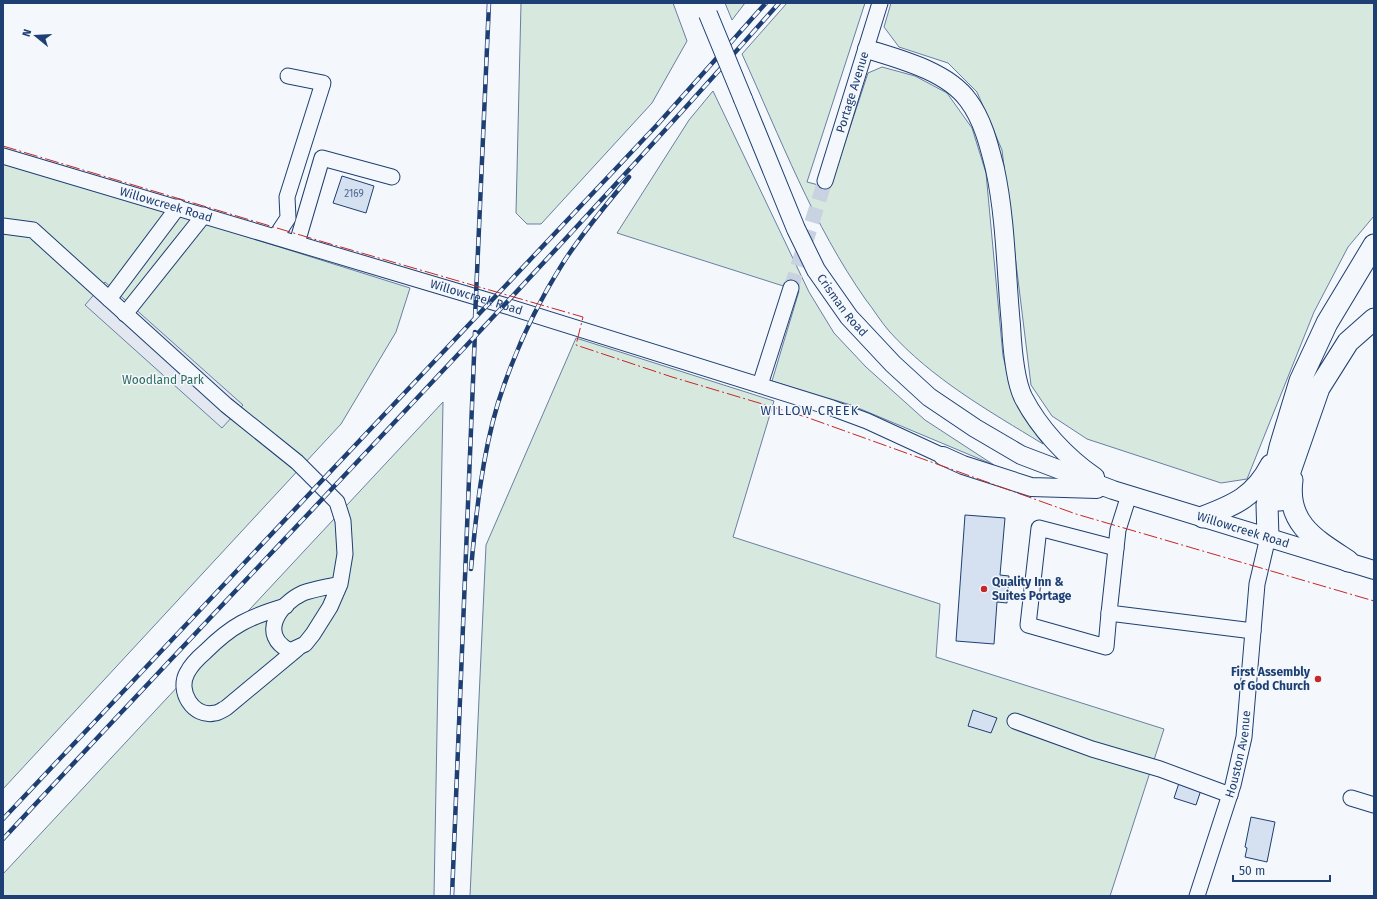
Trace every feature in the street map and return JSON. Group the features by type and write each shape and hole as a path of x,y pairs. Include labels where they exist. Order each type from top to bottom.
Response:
{"highway":[{"path":"1268,537 1287,452 1300,381 1312,352 1327,323 1374,245"},
{"path":"1350,285 1374,267"},
{"path":"1203,517 1233,506 1249,495 1287,452 1319,388 1374,302"},
{"path":"1348,342 1374,319"},
{"path":"1287,452 1292,504 1298,518 1310,536 1348,561"}],"main road":[{"name":"Crisman Road","path":"706,8 796,229 816,270 849,317 893,364 929,397 975,428 1021,455 1121,492"},
{"path":"867,49 910,62 942,77 967,99 987,136 999,189 1013,356 1022,395 1043,428 1075,462 1121,492"},
{"path":"943,456 963,465 1031,487 1121,492"},
{"name":"Willowcreek Road","path":"1121,492 1374,570"}],"street":[{"name":"Portage Avenue","path":"825,181 880,3"},
{"path":"276,236 288,218 287,196 323,83 288,76"},
{"name":"Willowcreek Road","path":"3,156 276,236 760,385 866,421 943,456"},
{"path":"297,243 322,158 392,177"},
{"path":"108,299 178,207"},
{"path":"125,314 204,215"},
{"path":"3,226 33,230 226,405 296,462 337,502 343,521 345,554 340,584 330,607 305,644 226,708 215,713 204,713 192,707 185,696 183,684 186,673 219,638 239,623 256,615 286,606"},
{"path":"760,385 791,288"},
{"path":"1116,548 1039,528 1028,625 1106,647 1118,530 1121,492"},
{"name":"Houston Avenue","path":"1198,896 1230,795 1244,737 1257,584 1268,537"},
{"path":"297,649 286,649 274,638 273,629 279,613 303,594 340,584"},
{"path":"1109,613 1253,631"},
{"path":"1015,721 1092,749 1160,769 1230,795"},
{"path":"1352,798 1374,805"}],"green space":[{"path":"521,3 673,3 687,41 652,103 541,224 527,224 516,213"},
{"path":"725,3 745,3 732,20"},
{"path":"787,3 865,3 807,182 830,188 868,73 882,67 915,76 947,93 972,128 986,173 1003,356 1014,399 1043,444 942,379 906,348 886,327 866,300 830,242 798,180 742,54"},
{"path":"891,3 1374,3 1374,216 1348,247 1314,312 1247,479 1221,483 1087,439 1052,416 1031,385 1002,150 977,92 948,63 899,47 884,27"},
{"path":"713,91 809,292 834,333 866,367 925,420 994,465 851,405 772,381 799,291 617,233 689,120"},
{"name":"Woodland Park","path":"3,160 410,288 396,332 341,424 3,789"},
{"path":"576,338 774,401 733,537 940,604 936,657 1164,729 1110,896 470,896 486,545"},
{"path":"443,402 434,896 3,896 3,874"}],"shaded area":[{"path":"105,282 243,405 222,428 85,305"}],"building":[{"path":"342,176 374,186 366,213 333,203"},
{"name":"Quality Inn & Suites Portage","path":"965,515 1005,518 1000,575 1009,576 1007,603 997,602 994,644 956,641"},
{"path":"973,710 997,718 991,733 968,726"},
{"path":"1179,783 1201,790 1196,805 1174,798"},
{"path":"1251,817 1275,822 1267,862 1245,857 1247,848 1245,847"}],"tunnel":[{"path":"791,288 825,181"}],"railway":[{"path":"475,318 489,3"},
{"path":"3,819 657,125 766,3"},
{"path":"3,839 588,215 779,3"},
{"path":"471,569 484,464 492,423 518,348 543,296 570,252 629,177"},
{"path":"452,896 475,332"}],"power":[{"path":"3,146 327,243 583,317 576,345 672,377 806,417 1076,514 1374,601"}],"place":[{"name":"Quality Inn & Suites Portage","path":"984,589"},
{"name":"First Assembly of God Church","path":"1318,679"}],"district":[{"name":"WILLOW CREEK","path":"810,410"}]}
